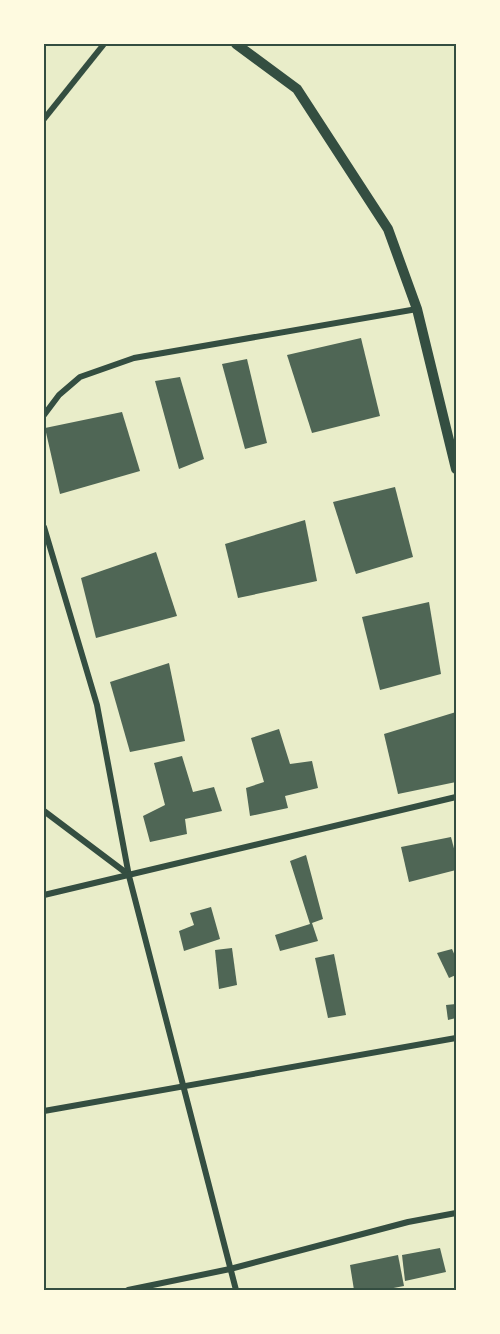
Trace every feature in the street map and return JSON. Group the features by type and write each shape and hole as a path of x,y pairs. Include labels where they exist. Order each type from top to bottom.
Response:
{"street":[{"path":"44,118 104,44"},
{"path":"236,44 297,88 388,229 417,309 456,469"},
{"path":"44,415 59,395 80,377 134,358 417,309"},
{"path":"44,527 98,705 129,876 236,1290"},
{"path":"44,895 456,797"},
{"path":"44,811 129,876"},
{"path":"44,1111 456,1038"},
{"path":"128,1290 230,1269 408,1222 456,1213"}],"building":[{"path":"361,338 380,416 312,433 287,355"},
{"path":"247,359 267,443 245,449 222,364"},
{"path":"180,377 204,459 179,469 155,381"},
{"path":"122,412 140,471 60,494 45,428"},
{"path":"395,487 413,557 356,574 333,502"},
{"path":"305,520 317,581 238,598 225,544"},
{"path":"156,552 177,616 96,638 81,578"},
{"path":"429,602 441,674 380,690 362,617"},
{"path":"169,663 185,741 130,752 110,682"},
{"path":"456,712 456,782 398,794 384,734"},
{"path":"279,729 290,764 312,761 318,788 285,796 288,808 250,816 246,788 264,782 251,738"},
{"path":"182,756 193,792 214,787 222,811 185,819 187,834 150,842 143,816 165,805 154,763"},
{"path":"451,837 456,856 456,870 409,882 401,847"},
{"path":"306,855 323,919 312,923 318,941 280,951 275,935 310,924 290,861"},
{"path":"211,907 220,939 184,951 179,931 194,925 190,913"},
{"path":"232,948 237,985 219,989 215,950"},
{"path":"452,949 456,958 456,975 449,978 437,953"},
{"path":"334,954 346,1015 328,1018 315,958"},
{"path":"456,1004 456,1018 448,1020 446,1005"},
{"path":"440,1248 446,1272 405,1281 402,1255"},
{"path":"398,1255 404,1286 383,1290 354,1290 350,1265"}]}
